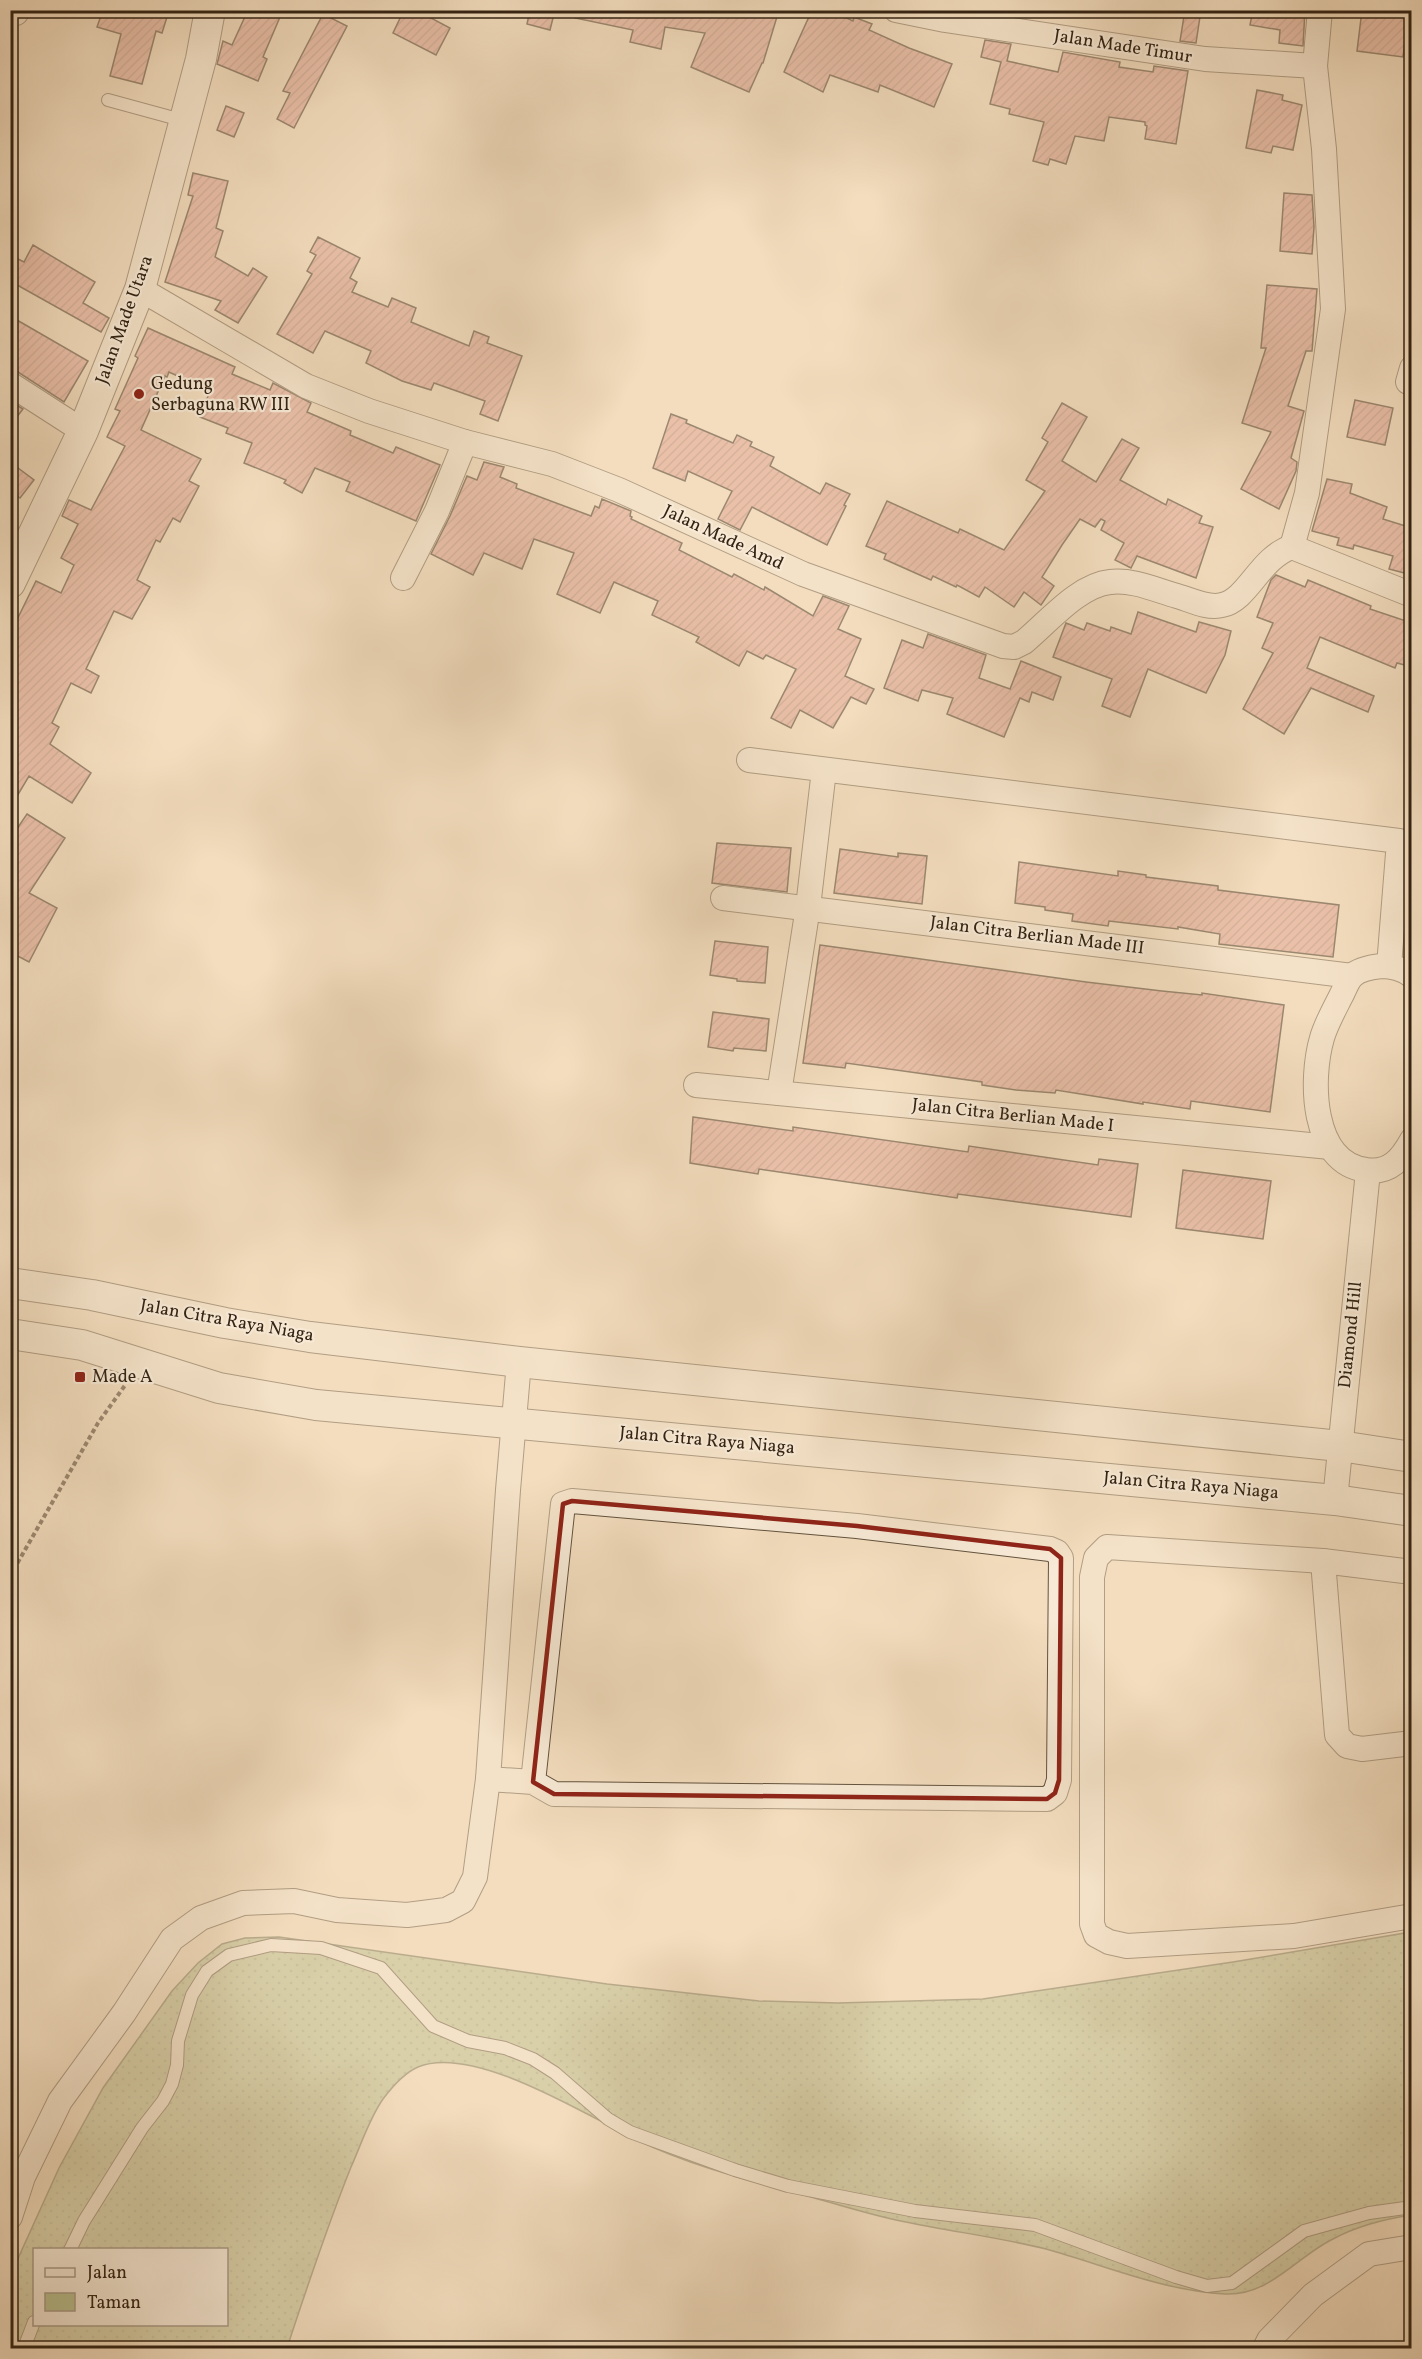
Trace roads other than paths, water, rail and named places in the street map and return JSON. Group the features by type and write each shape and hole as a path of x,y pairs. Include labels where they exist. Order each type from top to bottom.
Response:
{"street":[{"name":"Jalan Made Utara","path":"10,583 83,431 140,289 201,59 210,10"},
{"name":"Jalan Made Timur","path":"896,10 945,20 1205,59 1315,66"},
{"path":"1320,10 1315,66 1324,149 1333,309 1307,493 1292,547 1412,595"},
{"name":"Jalan Made Amd","path":"140,289 306,386 369,411 465,442 552,464 618,490 803,574 1003,646 1014,647 1024,642 1080,593 1092,586 1110,582 1138,584 1209,605 1223,605 1237,598 1270,559 1282,550 1292,547"},
{"path":"10,384 83,431"},
{"path":"403,578 437,511 465,442"},
{"path":"749,760 1399,841 1389,966"},
{"path":"779,1093 808,907 824,770"},
{"name":"Jalan Citra Berlian Made III","path":"723,898 1352,976"},
{"path":"1408,1153 1392,1166 1380,1170 1368,1171 1353,1167 1339,1159 1330,1147 1318,1111 1315,1093 1316,1064 1322,1037 1352,976 1370,967 1389,966 1412,976"},
{"name":"Jalan Citra Berlian Made I","path":"696,1085 1330,1147"},
{"name":"Diamond Hill","path":"1335,1500 1368,1171"},
{"name":"Jalan Citra Raya Niaga","path":"10,1283 92,1295 225,1323 310,1337 519,1362 1340,1446 1412,1457"},
{"name":"Jalan Citra Raya Niaga","path":"10,1334 82,1345 219,1388 315,1405 1335,1500 1412,1511"},
{"path":"10,2217 23,2177 60,2101 124,2013 172,1939 201,1918 243,1903 294,1901 337,1910 407,1915 446,1910 463,1901 475,1877 488,1779 519,1362"},
{"path":"488,1779 533,1782 554,1794 1047,1799 1055,1793 1059,1780 1060,1558 1057,1552 1050,1549 857,1526 572,1501 563,1504 533,1782"},
{"path":"1412,1572 1323,1561 1107,1546 1096,1558 1092,1577 1092,1924 1096,1935 1127,1946 1294,1936 1412,1916"},
{"path":"1323,1561 1337,1736 1347,1746 1362,1749 1412,1743"},
{"path":"1265,2349 1269,2340 1312,2295 1369,2254 1412,2247"}],"lane":[{"path":"108,100 185,121"},
{"path":"71,2248 84,2221 172,2084 177,2065 178,2042 192,1995 207,1971 229,1955 271,1945 321,1948 381,1968 433,2026 468,2041 505,2048 533,2059 555,2073 608,2119 630,2132 735,2170 788,2186 915,2211 1035,2225 1176,2277 1207,2286 1232,2283 1304,2231 1369,2213 1412,2207"},
{"path":"24,2349 33,2325"}],"place":[{"name":"Gedung Serbaguna RW III","path":"139,394"},
{"name":"Made A","path":"80,1377"}]}
